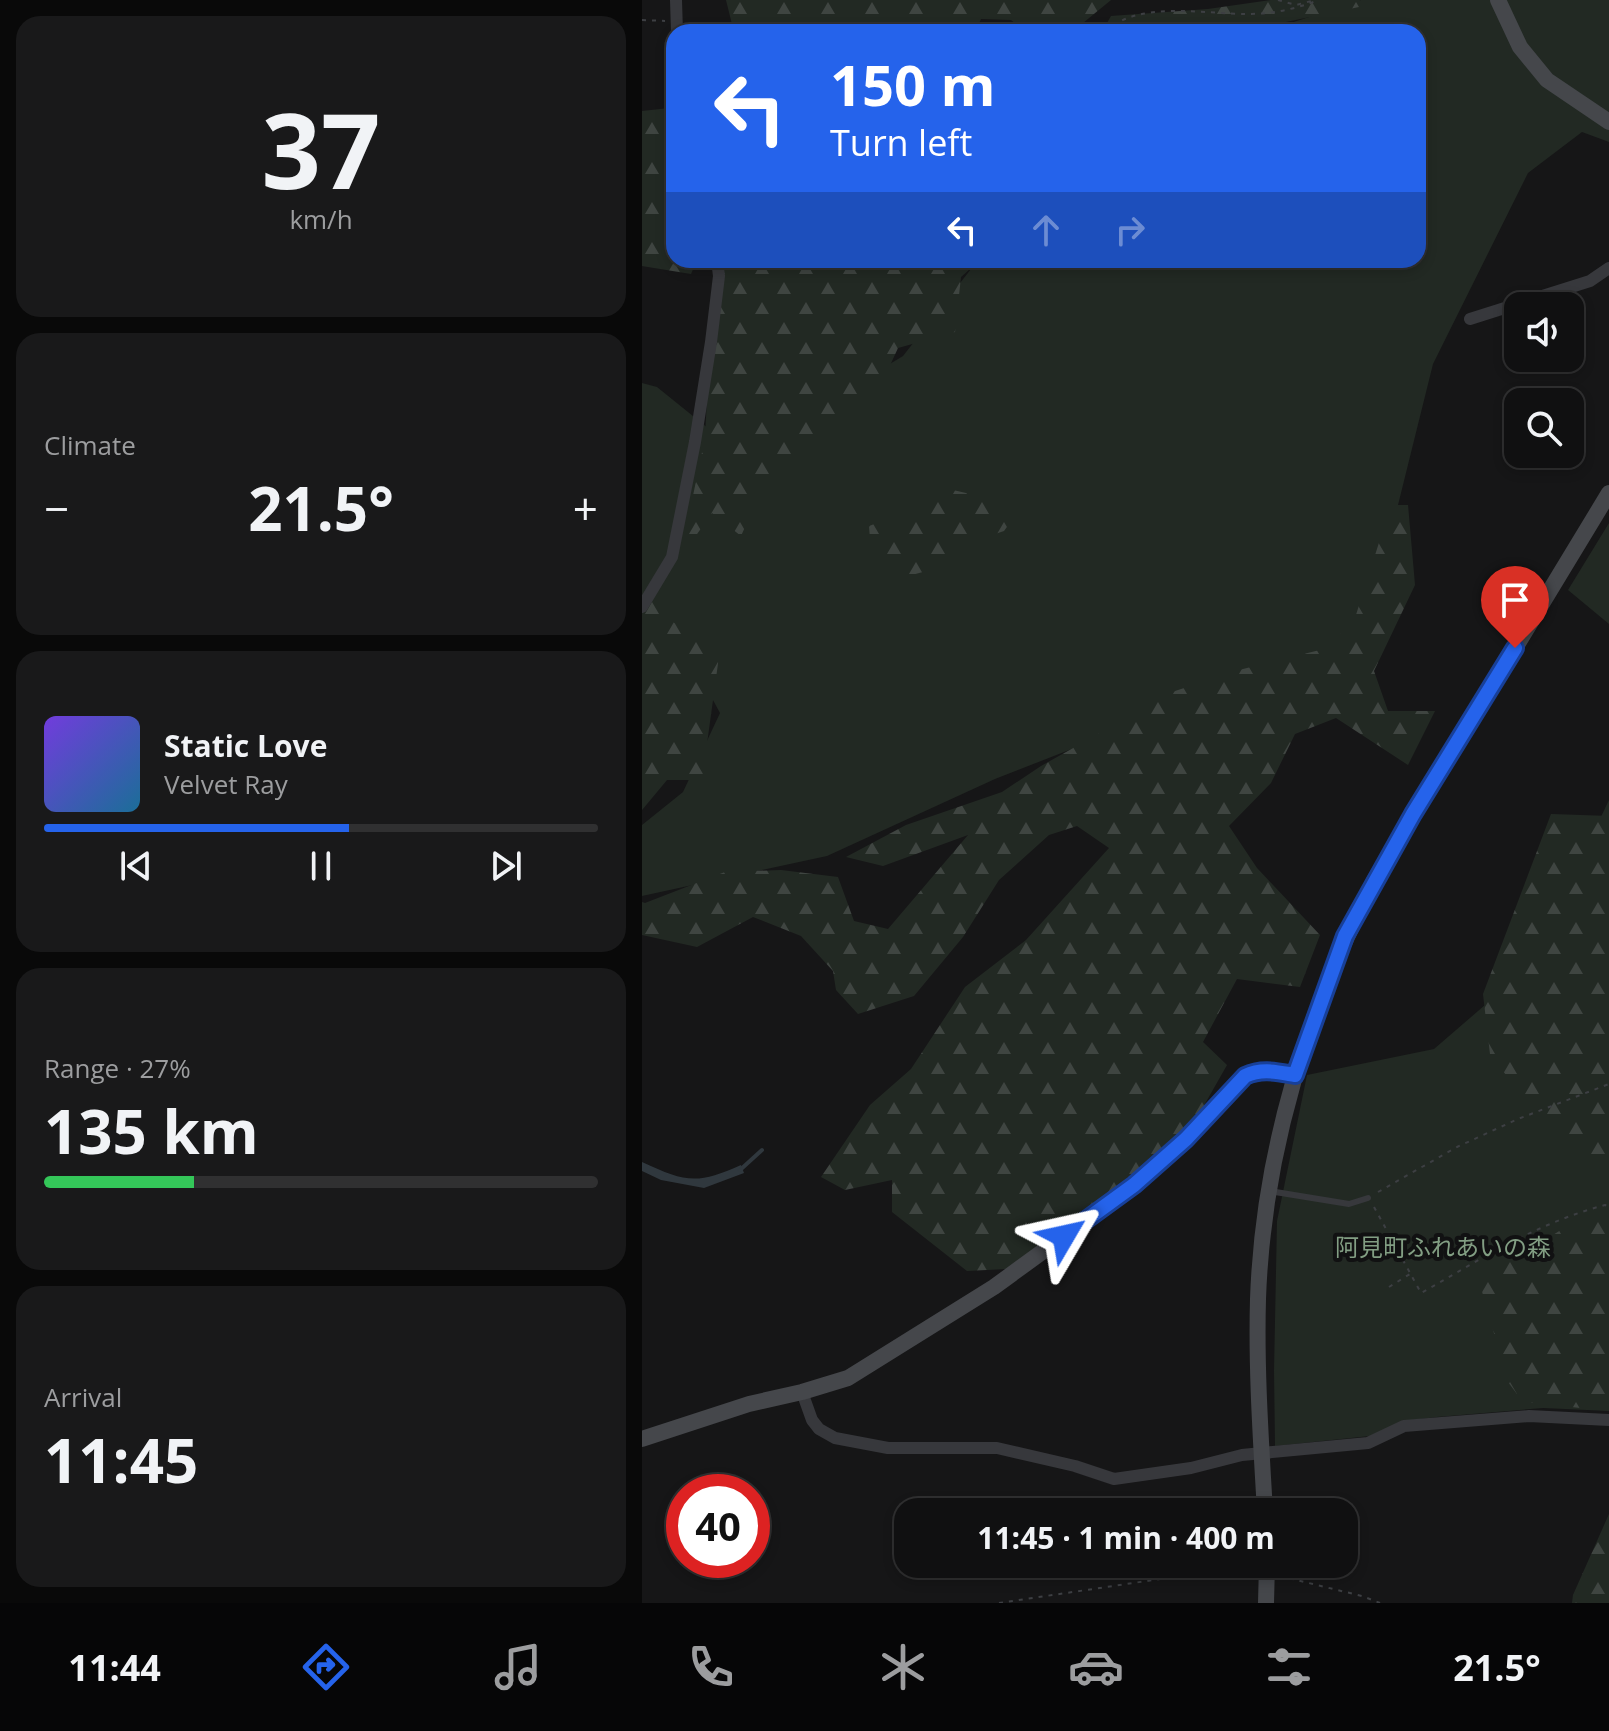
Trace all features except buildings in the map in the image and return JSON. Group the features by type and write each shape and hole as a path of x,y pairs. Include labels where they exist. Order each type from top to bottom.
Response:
{"street":[{"path":"676,0 676,24"},
{"path":"1498,0 1520,47 1547,80 1609,122"},
{"path":"642,607 672,557 711,342 718,268"},
{"path":"1470,319 1590,281 1609,268"},
{"path":"1264,1498 1258,1298 1269,1191 1295,1075 1345,936 1375,879 1609,493"},
{"path":"642,1439 749,1404 848,1378 994,1287 1134,1185 1186,1139 1245,1076 1255,1071 1271,1070 1295,1075"},
{"path":"802,1392 812,1420 819,1429 835,1438 888,1448 997,1448 1075,1466 1114,1479 1191,1468 1242,1455 1368,1443 1404,1426 1529,1416 1609,1420"},
{"path":"1266,1603 1267,1578"}],"lane":[{"path":"1269,1191 1349,1204 1368,1198"}],"path":[{"path":"1278,0 1296,5 1317,0"},
{"path":"1112,24 1151,7 1246,14 1288,12 1317,0"},
{"path":"642,20 666,25"},
{"path":"1609,1084 1518,1119 1457,1147 1368,1198 1421,1293 1565,1216 1605,1205 1609,1207"},
{"path":"1389,1287 1411,1273"},
{"path":"999,1603 1167,1578"},
{"path":"1299,1578 1380,1603"}],"green space":[{"path":"726,0 1111,0 1082,24 1016,24 1011,20 981,19 979,24 732,24"},
{"path":"1271,0 1360,0 1359,7 1276,24 1106,24 1111,16 1208,9"},
{"path":"1361,0 1609,0 1609,142 1582,132 1528,173 1433,364 1366,634 995,779 827,856 642,896 642,825 683,792 720,713 682,643 642,610 642,383 657,387 740,454 903,356 972,268 1426,268 1426,24 1288,24"},
{"path":"666,108 666,268 694,268 691,274 642,266 642,111"},
{"path":"714,268 971,268 961,277 955,332 898,348 882,383 831,428 771,469 741,536 712,513 680,558 705,438"},
{"path":"953,490 1022,506 1004,531 974,541 934,569 908,576 871,552 869,526 915,509"},
{"path":"1391,505 1408,505 1415,585 1374,671 1388,711 1435,711 1408,765 1336,718 1295,734 1271,783 1229,826 1257,868 1320,935 1300,987 1237,979 1203,1042 1227,1065 1190,1130 1072,1224 1006,1269 967,1271 892,1212 892,1180 845,1190 821,1177 870,1105 911,1069 965,987 1026,940 1109,848 1077,826 1049,835 999,880 963,937 914,996 858,1014 836,990 833,971 801,936 753,917 697,947 642,935 642,902 725,872 781,870 838,877 854,921 888,929 968,835 883,866 846,857 906,825 1002,792 1041,766 1175,691 1239,670 1328,648 1355,618"},
{"path":"1609,523 1609,624 1568,590"},
{"path":"642,584 666,618 720,649 702,780 667,780 642,810"},
{"name":"阿見町ふれあいの森","path":"1609,800 1609,1411 1543,1408 1437,1417 1404,1421 1370,1436 1275,1446 1277,1221 1307,1075 1434,1049 1529,967"},
{"path":"1551,814 1609,816 1609,1179 1582,1157 1490,1054 1483,994"},
{"path":"1609,1200 1609,1411 1523,1402 1508,1382 1479,1281"},
{"path":"1609,1514 1609,1603 1572,1603 1573,1595"}],"shaded area":[{"path":"642,1162 681,1177 713,1176 741,1165 744,1173 704,1188 661,1180 642,1171"}],"waterway":[{"path":"740,1170 762,1150"}],"route":[{"path":"1064,1236 1134,1185 1186,1139 1245,1076 1255,1071 1271,1070 1295,1075 1345,936 1413,814 1515,648"}]}
